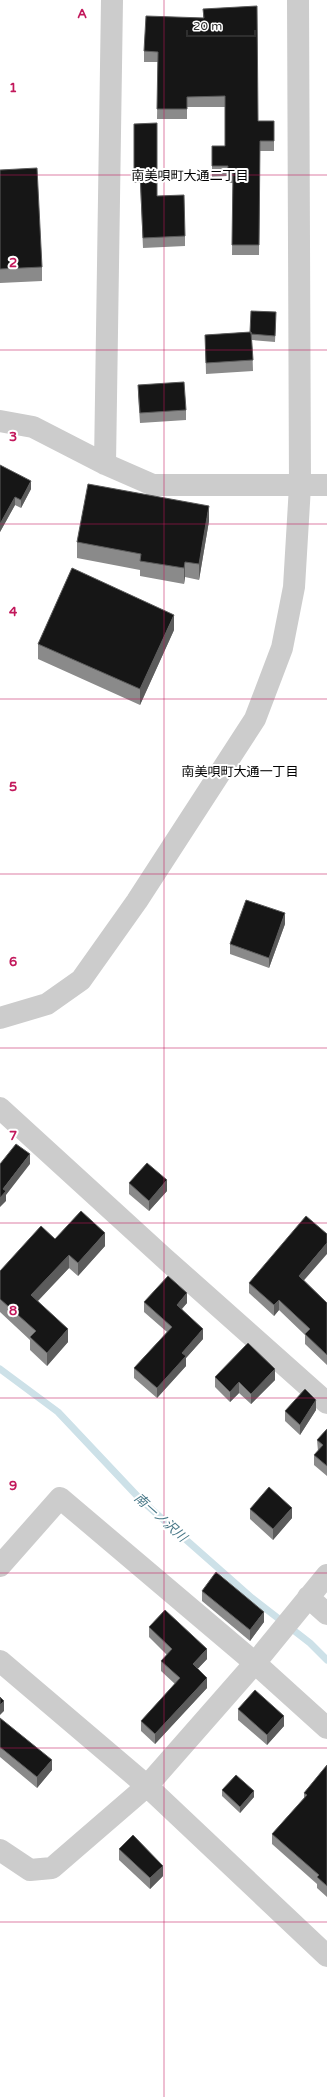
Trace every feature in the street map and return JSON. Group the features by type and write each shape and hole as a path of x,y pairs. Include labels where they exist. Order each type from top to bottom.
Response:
{"street":[{"path":"105,464 112,0"},
{"path":"0,1018 47,1004 81,980 137,901 255,719 282,648 294,587 300,486 298,0"},
{"path":"0,421 33,427 105,464 153,485 327,485"},
{"path":"0,1108 162,1257 327,1403"},
{"path":"0,1566 60,1498 255,1663 327,1728"},
{"path":"0,1850 30,1870 52,1868 147,1786 255,1663 327,1575"},
{"path":"303,1604 327,1614"},
{"path":"0,1661 147,1786 327,1956"}],"building":[{"path":"257,6 258,121 274,121 274,141 260,141 259,245 232,245 233,173 227,173 228,166 212,166 212,146 225,146 225,96 187,97 187,109 157,109 158,52 144,51 146,16 204,18 203,9"},
{"path":"157,123 157,196 184,195 185,236 143,238 140,172 134,173 134,124"},
{"path":"37,168 42,267 0,269 0,170"},
{"path":"251,311 276,312 275,336 251,334"},
{"path":"251,332 253,360 206,363 205,335"},
{"path":"184,382 186,410 140,413 138,385"},
{"path":"0,465 31,481 21,500 15,497 0,524"},
{"path":"88,484 209,506 199,564 185,562 184,568 140,561 141,554 77,542"},
{"path":"72,568 174,615 140,689 38,644"},
{"path":"246,900 285,913 269,958 230,944"},
{"path":"16,1144 30,1154 3,1189 6,1191 0,1198 0,1164"},
{"path":"147,1163 167,1180 149,1201 129,1183"},
{"path":"81,1211 105,1233 78,1263 69,1255 31,1295 68,1329 47,1353 30,1337 36,1331 0,1299 0,1271 41,1226 55,1239"},
{"path":"306,1216 327,1234 327,1243 299,1276 327,1303 327,1355 305,1334 310,1329 279,1300 274,1305 249,1283"},
{"path":"168,1276 187,1293 177,1305 203,1329 182,1353 186,1356 157,1388 134,1368 172,1327 144,1302"},
{"path":"248,1343 275,1369 251,1394 239,1382 230,1392 215,1377"},
{"path":"305,1389 316,1400 300,1425 285,1411"},
{"path":"327,1429 327,1466 314,1455 323,1445 317,1440"},
{"path":"269,1487 292,1508 273,1529 250,1509"},
{"path":"216,1572 264,1612 250,1630 202,1591"},
{"path":"165,1610 207,1649 193,1664 207,1678 155,1734 141,1721 180,1678 161,1661 172,1649 149,1627"},
{"path":"255,1690 284,1716 267,1735 238,1709"},
{"path":"0,1697 4,1701 0,1705"},
{"path":"0,1718 52,1760 37,1777 0,1747"},
{"path":"327,1765 327,1886 317,1877 319,1875 272,1834 307,1795 304,1793"},
{"path":"236,1775 254,1791 240,1807 222,1790"},
{"path":"133,1835 163,1866 150,1878 119,1849"}],"waterway":[{"name":"南一ノ沢川","path":"0,1369 58,1412 141,1500 252,1598 310,1643 327,1660"}],"district":[{"name":"南美唄町大通二丁目","path":"190,175"},
{"name":"南美唄町大通一丁目","path":"240,771"}]}
